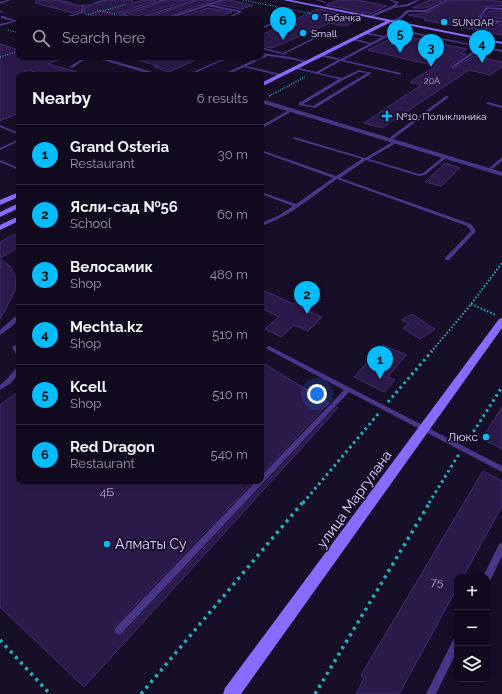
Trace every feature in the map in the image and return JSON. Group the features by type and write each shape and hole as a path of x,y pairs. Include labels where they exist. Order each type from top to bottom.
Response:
{"main road":[{"path":"285,0 502,43"},
{"path":"264,84 390,21"},
{"path":"0,203 16,195"},
{"path":"0,215 16,207"},
{"path":"0,228 16,220"},
{"name":"улица Маргулана","path":"231,694 502,321"}],"street":[{"path":"175,16 223,0"},
{"path":"105,60 149,72"},
{"path":"264,102 502,174"}],"lane":[{"path":"0,3 10,0"},
{"path":"58,0 83,6 105,0"},
{"path":"123,16 121,14 163,0"},
{"path":"146,16 195,0"},
{"path":"317,0 326,2"},
{"path":"391,0 398,3 393,8"},
{"path":"370,17 419,0"},
{"path":"390,21 399,19 408,12 426,11 447,0"},
{"path":"209,5 241,12 232,16"},
{"path":"69,16 82,12 83,6"},
{"path":"501,22 481,18 480,16 487,8 502,9"},
{"path":"0,25 16,21 2,17"},
{"path":"264,27 278,22"},
{"path":"472,37 501,22"},
{"path":"316,73 398,30 502,51"},
{"path":"284,53 328,32"},
{"path":"366,33 384,37"},
{"path":"353,40 372,44"},
{"path":"453,67 480,46 489,41"},
{"path":"264,49 284,53 290,58"},
{"path":"266,55 307,62"},
{"path":"321,55 400,74"},
{"path":"72,67 82,60"},
{"path":"195,72 222,60"},
{"path":"231,72 256,60"},
{"path":"244,66 280,76"},
{"path":"297,68 342,79 359,71 370,73 368,76 314,107 300,103 342,79"},
{"path":"264,224 271,222 297,206 392,141 447,97"},
{"path":"488,103 502,107"},
{"path":"264,126 292,110"},
{"path":"0,126 16,133"},
{"path":"295,138 419,175 424,174 444,157"},
{"path":"0,149 16,141"},
{"path":"264,152 338,177 469,225 474,232 447,259"},
{"path":"489,170 502,159"},
{"path":"0,161 16,168"},
{"path":"264,194 297,206"},
{"path":"0,333 16,319"},
{"path":"269,348 502,469"},
{"path":"0,388 16,373"},
{"path":"264,477 348,389"},
{"path":"119,630 258,484"},
{"path":"489,574 502,547"},
{"path":"431,694 455,646"}],"path":[{"path":"243,0 318,15"},
{"path":"103,11 132,2"},
{"path":"83,6 123,16"},
{"path":"0,57 16,52"},
{"path":"268,96 312,73 316,73"},
{"path":"141,694 471,304 502,263"},
{"path":"471,304 502,317"},
{"path":"315,694 463,448 502,387"},
{"path":"0,640 50,694"}],"building":[{"path":"36,0 56,0 80,7 80,11 72,13 36,3"},
{"path":"107,0 132,0 133,3 143,0 156,0 119,13 122,16 95,16 84,13 85,7"},
{"path":"165,0 188,0 137,16 129,14"},
{"path":"197,0 214,0 171,16 152,16"},
{"path":"226,0 253,5 241,9 217,4"},
{"path":"339,0 357,0 387,6 370,14 326,5"},
{"path":"429,0 442,0 426,8 412,8"},
{"path":"449,0 490,0 502,2 502,6 485,6 478,15 479,19 492,23 479,30 424,20 426,18 408,15 428,13"},
{"path":"208,8 232,12 222,16 184,16"},
{"path":"318,9 362,18 345,26 330,23 272,48 264,47 264,34"},
{"path":"489,11 502,11 502,19 483,16"},
{"path":"502,24 502,35 487,32"},
{"path":"398,35 467,49 460,53 466,54 451,65 453,69 473,56 502,62 502,67 490,75 469,70 382,128 364,123 421,85 410,82 436,66 368,50"},
{"path":"0,44 16,49 16,60 58,60 48,64 77,72 35,72 29,70 24,72 16,72 16,114 0,121"},
{"path":"138,60 195,60 169,72 154,67 158,66"},
{"path":"445,163 460,168 441,186 425,182"},
{"path":"16,234 16,249 0,258 0,242"},
{"path":"0,259 10,266 16,278 15,291 0,319"},
{"path":"264,290 293,304 307,292 321,299 308,311 322,317 308,331 294,325 281,337 265,329 279,317 264,310"},
{"path":"412,314 435,329 420,339 403,328 409,324 402,320"},
{"path":"383,345 406,355 388,377 395,380 384,392 354,377"},
{"path":"264,364 329,403 264,471"},
{"name":"Алматы Су","path":"16,393 16,484 251,484 115,626 115,633 119,635 123,634 337,407 338,408 84,687 0,607 0,405"},
{"path":"502,407 502,449 482,439"},
{"path":"483,471 502,481 502,506 465,574 454,574 454,593 399,694 356,694 364,678 361,675"}],"place":[{"name":"Табачка","path":"315,17"},
{"name":"SUNQAR","path":"444,22"},
{"name":"Small","path":"303,33"},
{"name":"Red Dragon","path":"283,40"},
{"name":"Kcell","path":"400,53"},
{"name":"Mechta.kz","path":"482,63"},
{"name":"Велосамик","path":"431,67"},
{"name":"№10, Поликлиника","path":"387,116"},
{"name":"Ясли-сад №56","path":"307,314"},
{"name":"Grand Osteria","path":"380,379"},
{"name":"Люкс","path":"486,437"},
{"name":"Алматы Су","path":"107,544"}]}
